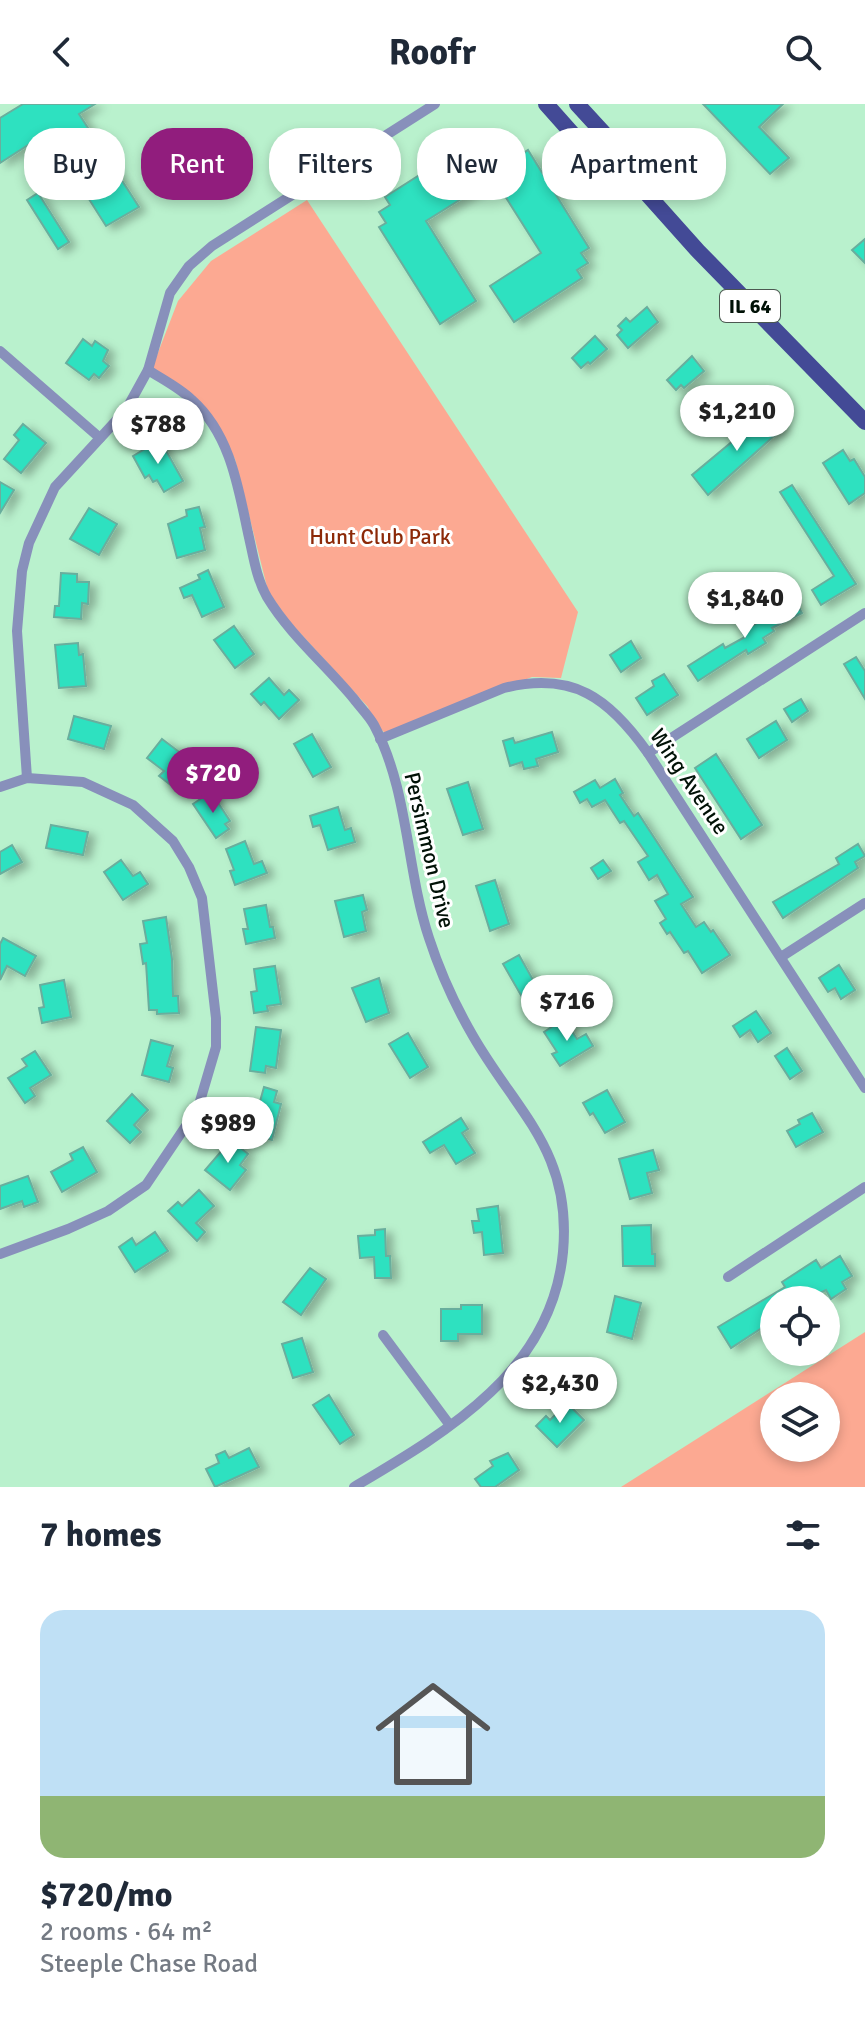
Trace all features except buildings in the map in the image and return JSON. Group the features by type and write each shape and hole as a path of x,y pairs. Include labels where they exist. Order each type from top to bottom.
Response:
{"main road":[{"name":"IL 64","path":"546,104 567,128"},
{"name":"IL 64","path":"577,104 599,128"},
{"name":"IL 64","path":"652,200 717,272 865,422"}],"street":[{"path":"27,778 17,631 22,571 29,543 55,487 126,410 148,370 170,293 189,266 212,246 435,104"},
{"path":"0,351 100,438"},
{"name":"Persimmon Drive","path":"148,370 193,400 221,437 235,474 255,565 265,594 282,619 373,722 398,791 418,898 442,974 474,1038 535,1128 557,1173 564,1214 561,1266 556,1290 539,1334 516,1368 496,1388 449,1424 354,1487"},
{"path":"648,753 865,613"},
{"name":"Wing Avenue","path":"380,739 504,688 547,681 592,694 631,730 648,753 865,1088"},
{"path":"0,787 27,778 83,782 133,805 173,841 189,867 202,898 216,1018 216,1047 198,1108 146,1185 108,1211 0,1254"},
{"path":"781,957 865,903"},
{"path":"728,1277 865,1187"},
{"path":"383,1335 449,1424"}],"green space":[{"name":"Hunt Club Park","path":"307,200 578,612 561,678 532,677 385,733 373,722 368,707 289,621 268,591 235,459 211,418 152,368 178,301 211,261"},
{"path":"865,1332 865,1487 621,1487 760,1399 760,1462 840,1462 840,1382 786,1382 811,1366 840,1366 840,1348"}]}
